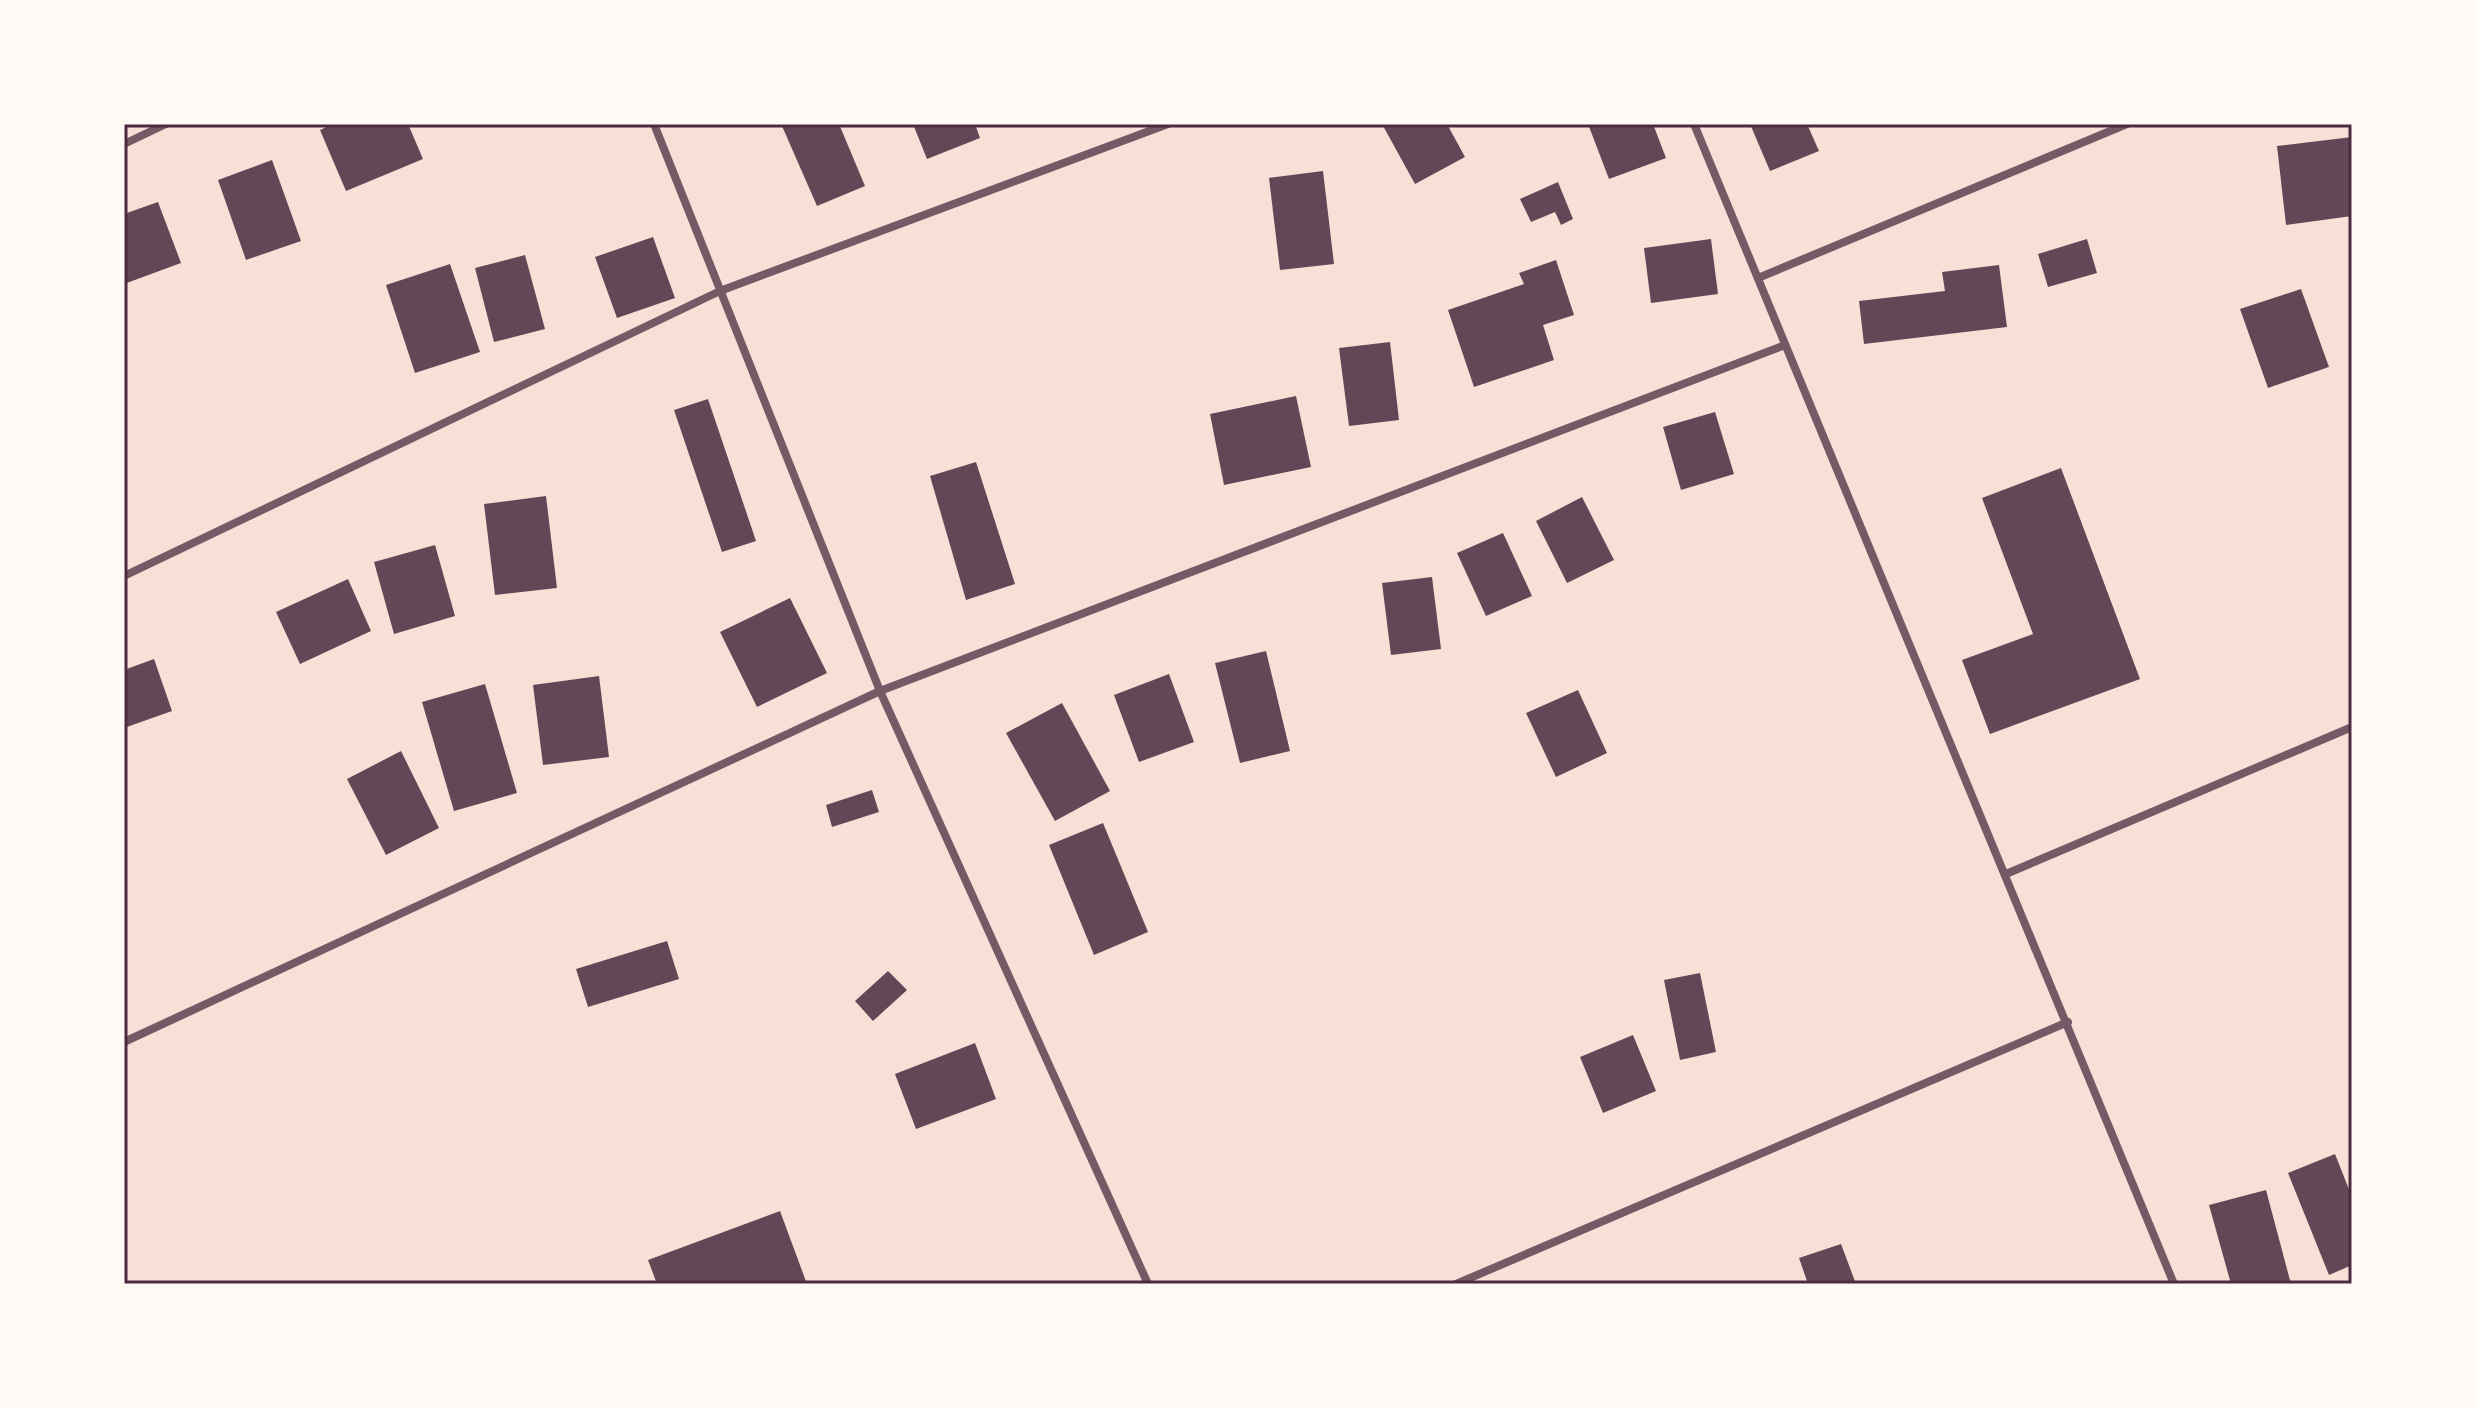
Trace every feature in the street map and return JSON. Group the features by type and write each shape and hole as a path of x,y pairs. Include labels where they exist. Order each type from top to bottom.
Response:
{"street":[{"path":"124,144 166,124"},
{"path":"654,124 880,691 1148,1284"},
{"path":"124,576 720,291 1168,124"},
{"path":"1694,124 2174,1284"},
{"path":"1758,278 2127,124"},
{"path":"124,1042 880,691 1785,345"},
{"path":"2006,874 2352,727"},
{"path":"1456,1284 2068,1022"}],"building":[{"path":"333,124 408,124 423,159 346,191 320,130"},
{"path":"839,124 865,186 817,206 782,126"},
{"path":"913,124 975,124 980,138 927,159"},
{"path":"1382,124 1447,124 1465,157 1415,184"},
{"path":"1588,124 1653,124 1666,158 1609,179"},
{"path":"1750,124 1807,124 1819,151 1770,171"},
{"path":"2352,137 2352,216 2286,225 2277,146"},
{"path":"272,160 301,241 246,260 218,180"},
{"path":"1323,171 1334,264 1280,270 1269,178"},
{"path":"1558,182 1573,219 1561,225 1555,212 1531,222 1520,199"},
{"path":"158,202 181,263 124,284 124,214"},
{"path":"653,237 675,298 617,318 595,257"},
{"path":"1711,239 1718,294 1651,303 1644,248"},
{"path":"2087,239 2097,273 2048,287 2038,254"},
{"path":"525,255 545,329 494,342 475,268"},
{"path":"1556,260 1574,315 1543,325 1554,360 1474,387 1448,310 1524,284 1519,273"},
{"path":"450,264 480,352 415,373 386,285"},
{"path":"1999,265 2007,327 1864,344 1859,301 1945,291 1942,272"},
{"path":"2301,289 2329,367 2268,388 2240,309"},
{"path":"1390,342 1399,420 1349,426 1339,348"},
{"path":"1296,396 1311,467 1224,485 1210,414"},
{"path":"708,399 756,541 722,552 674,410"},
{"path":"1715,412 1734,474 1681,490 1663,427"},
{"path":"976,462 1015,584 966,600 930,476"},
{"path":"2061,468 2140,679 1990,734 1962,660 2033,634 1982,498"},
{"path":"546,496 557,588 495,595 484,504"},
{"path":"1582,497 1614,560 1567,583 1536,521"},
{"path":"1503,533 1532,596 1486,616 1457,553"},
{"path":"435,545 455,616 394,634 374,562"},
{"path":"1432,577 1441,649 1391,655 1382,583"},
{"path":"348,579 371,631 300,664 276,612"},
{"path":"790,598 827,673 757,707 720,632"},
{"path":"1266,651 1290,751 1240,763 1215,663"},
{"path":"154,659 172,711 124,728 124,670"},
{"path":"1169,674 1194,742 1139,762 1114,695"},
{"path":"599,676 609,757 543,765 533,685"},
{"path":"485,684 517,793 454,811 422,702"},
{"path":"1578,690 1607,753 1556,777 1526,713"},
{"path":"1062,703 1110,791 1055,821 1006,733"},
{"path":"401,751 439,828 386,855 347,779"},
{"path":"872,790 879,812 832,827 826,805"},
{"path":"1103,823 1148,932 1094,955 1049,845"},
{"path":"667,941 679,979 588,1007 576,969"},
{"path":"888,971 907,990 873,1021 855,1001"},
{"path":"1700,973 1716,1052 1680,1060 1664,980"},
{"path":"1633,1035 1656,1091 1603,1113 1580,1057"},
{"path":"975,1043 996,1099 916,1129 895,1074"},
{"path":"2335,1154 2352,1197 2352,1265 2329,1275 2288,1173"},
{"path":"2266,1190 2291,1284 2231,1284 2209,1205"},
{"path":"780,1211 807,1284 657,1284 648,1260"},
{"path":"1841,1244 1856,1284 1808,1284 1799,1258"}]}
